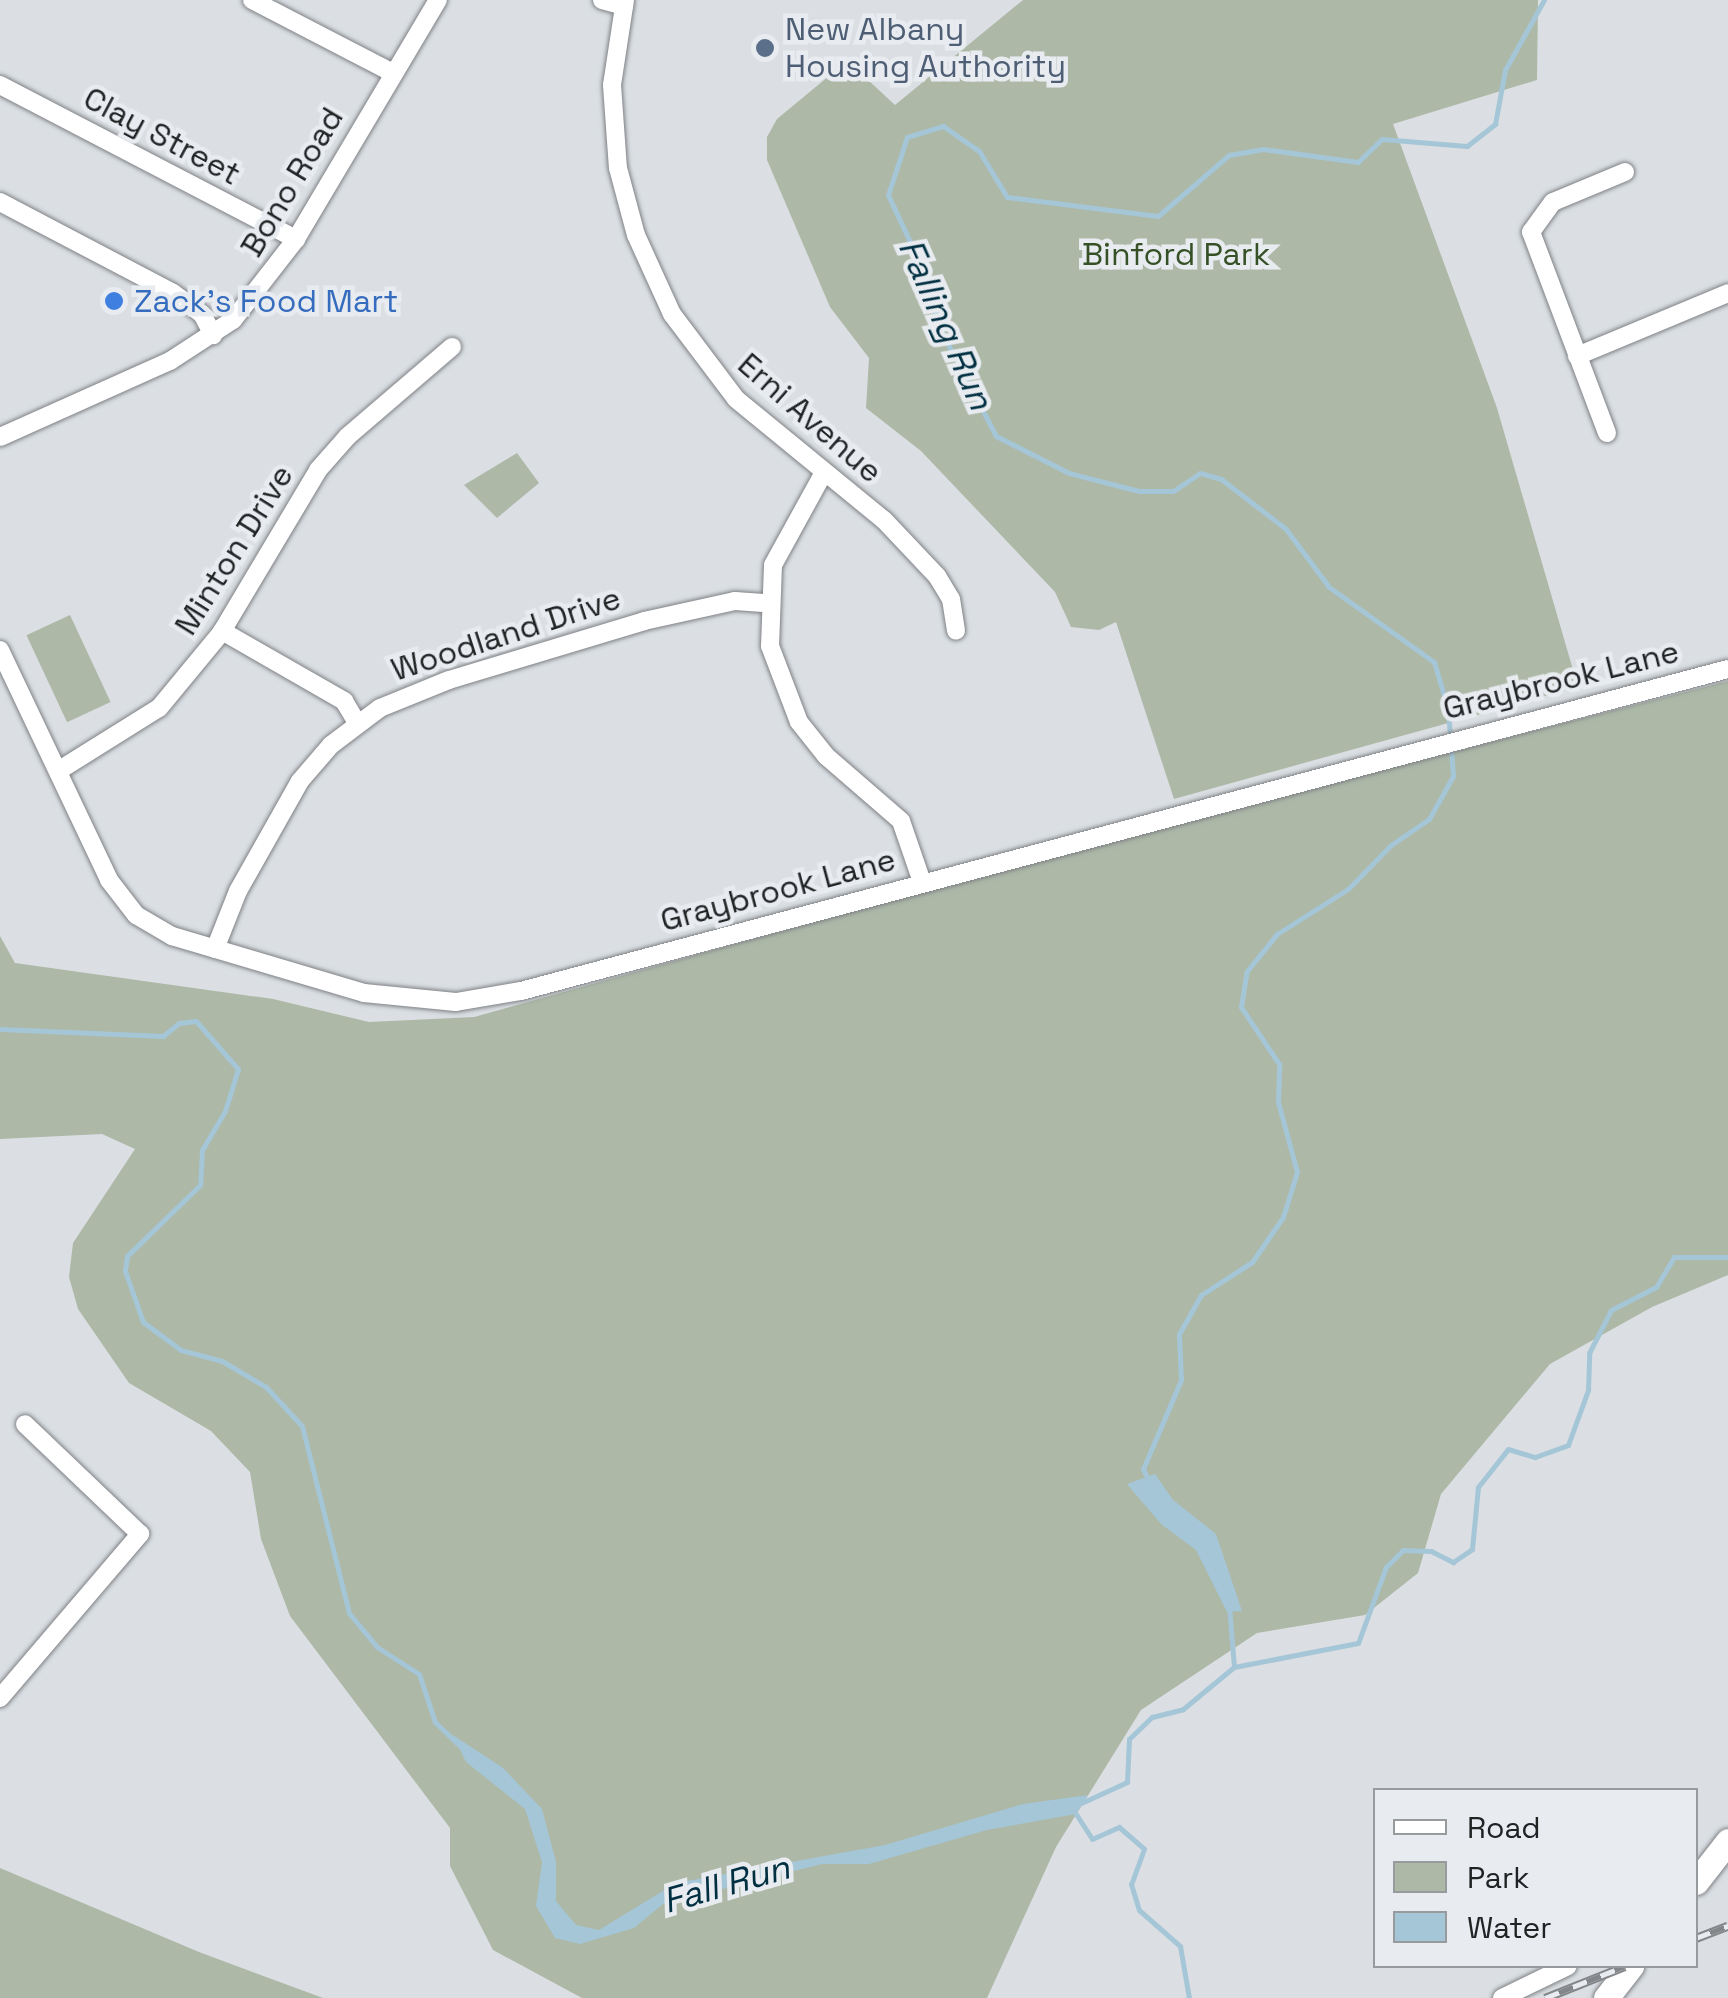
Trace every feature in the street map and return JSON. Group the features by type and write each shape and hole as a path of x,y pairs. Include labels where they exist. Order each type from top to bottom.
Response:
{"street":[{"path":"252,0 393,73"},
{"name":"Bono Road","path":"0,437 214,335 242,310 296,240 438,0"},
{"path":"602,0 624,3"},
{"name":"Erni Avenue","path":"624,3 612,117 618,168 648,267 712,373 823,474 884,520 937,576 950,598 956,631"},
{"name":"Clay Street","path":"0,85 296,240"},
{"path":"1607,433 1531,232 1553,202 1625,172"},
{"path":"0,202 173,293 202,314 214,335"},
{"path":"1577,356 1728,293"},
{"name":"Minton Drive","path":"58,771 160,708 222,630 318,470 370,415 452,348"},
{"path":"823,474 783,539 767,604 770,646 800,722 826,756 901,821 922,882"},
{"name":"Woodland Drive","path":"215,949 282,808 320,756 357,723 406,695 542,650 735,601 767,604"},
{"path":"222,630 344,701 357,723"},
{"name":"Graybrook Lane","path":"0,650 122,900 154,927 364,993 456,1002 521,991 1429,744 1728,669"},
{"path":"0,1698 140,1534 25,1424"},
{"path":"1698,1880 1728,1842"},
{"path":"1502,1998 1564,1968"},
{"path":"1606,1998 1629,1968"}],"green space":[{"name":"Binford Park","path":"1023,0 1538,0 1537,80 1393,124 1497,408 1578,687 1174,799 1116,622 1099,630 1071,627 1055,592 921,451 866,408 869,358 830,307 767,160 767,137 777,119 835,71 854,67 895,105"},
{"path":"517,453 539,483 497,518 464,485"},
{"path":"70,615 111,702 67,722 26,635"},
{"path":"1728,681 1728,1275 1652,1307 1550,1364 1441,1494 1418,1573 1365,1615 1257,1633 1141,1710 1056,1847 987,1998 582,1998 493,1950 450,1866 450,1828 290,1616 261,1539 250,1472 211,1431 129,1383 78,1309 69,1277 73,1243 135,1149 102,1134 0,1139 0,936 15,963 273,999 369,1022 474,1017 1057,854"},
{"path":"0,1868 199,1952 323,1998 0,1998"}],"water":[{"path":"1155,1474 1173,1500 1216,1534 1242,1611 1227,1612 1196,1550 1161,1524 1127,1484"},
{"path":"453,1735 503,1768 542,1809 556,1862 556,1901 576,1925 599,1930 676,1883 885,1845 1023,1804 1088,1795 1076,1814 987,1830 869,1864 822,1864 663,1904 634,1928 580,1944 555,1938 536,1906 542,1862 525,1809 466,1762"}],"waterway":[{"name":"Falling Run","path":"1149,1481 1143,1469 1181,1380 1179,1334 1201,1295 1252,1262 1283,1217 1297,1172 1278,1102 1279,1064 1241,1007 1247,971 1277,934 1348,889 1391,845 1429,819 1453,776 1448,709 1434,662 1329,587 1286,529 1221,479 1200,473 1173,491 1139,491 1069,473 996,436 939,327 920,263 888,195 907,137 943,126 979,151 1007,197 1158,216 1229,155 1263,149 1358,162 1382,139 1467,146 1495,124 1505,70 1544,0"},
{"name":"Fall Run","path":"0,1029 163,1036 179,1023 196,1021 238,1069 225,1111 202,1150 200,1185 127,1256 125,1271 143,1322 181,1350 222,1361 266,1387 302,1426 349,1613 377,1647 419,1674 435,1722 461,1747"},
{"name":"Fall Run","path":"1079,1804 1127,1782 1129,1739 1152,1717 1183,1709 1234,1667 1358,1643 1386,1567 1403,1550 1431,1551 1453,1562 1472,1549 1478,1487 1508,1449 1535,1457 1568,1445 1588,1390 1589,1353 1611,1310 1656,1287 1674,1257 1728,1257"},
{"name":"Falling Run","path":"1229,1606 1234,1667"},
{"path":"1074,1811 1092,1839 1119,1827 1144,1849 1131,1884 1139,1910 1180,1946 1189,1998"}],"railway":[{"path":"1698,1937 1728,1926"},
{"path":"1545,1998 1620,1968"}],"place":[{"name":"New Albany Housing Authority","path":"765,48"},
{"name":"Zack's Food Mart","path":"114,301"}]}
